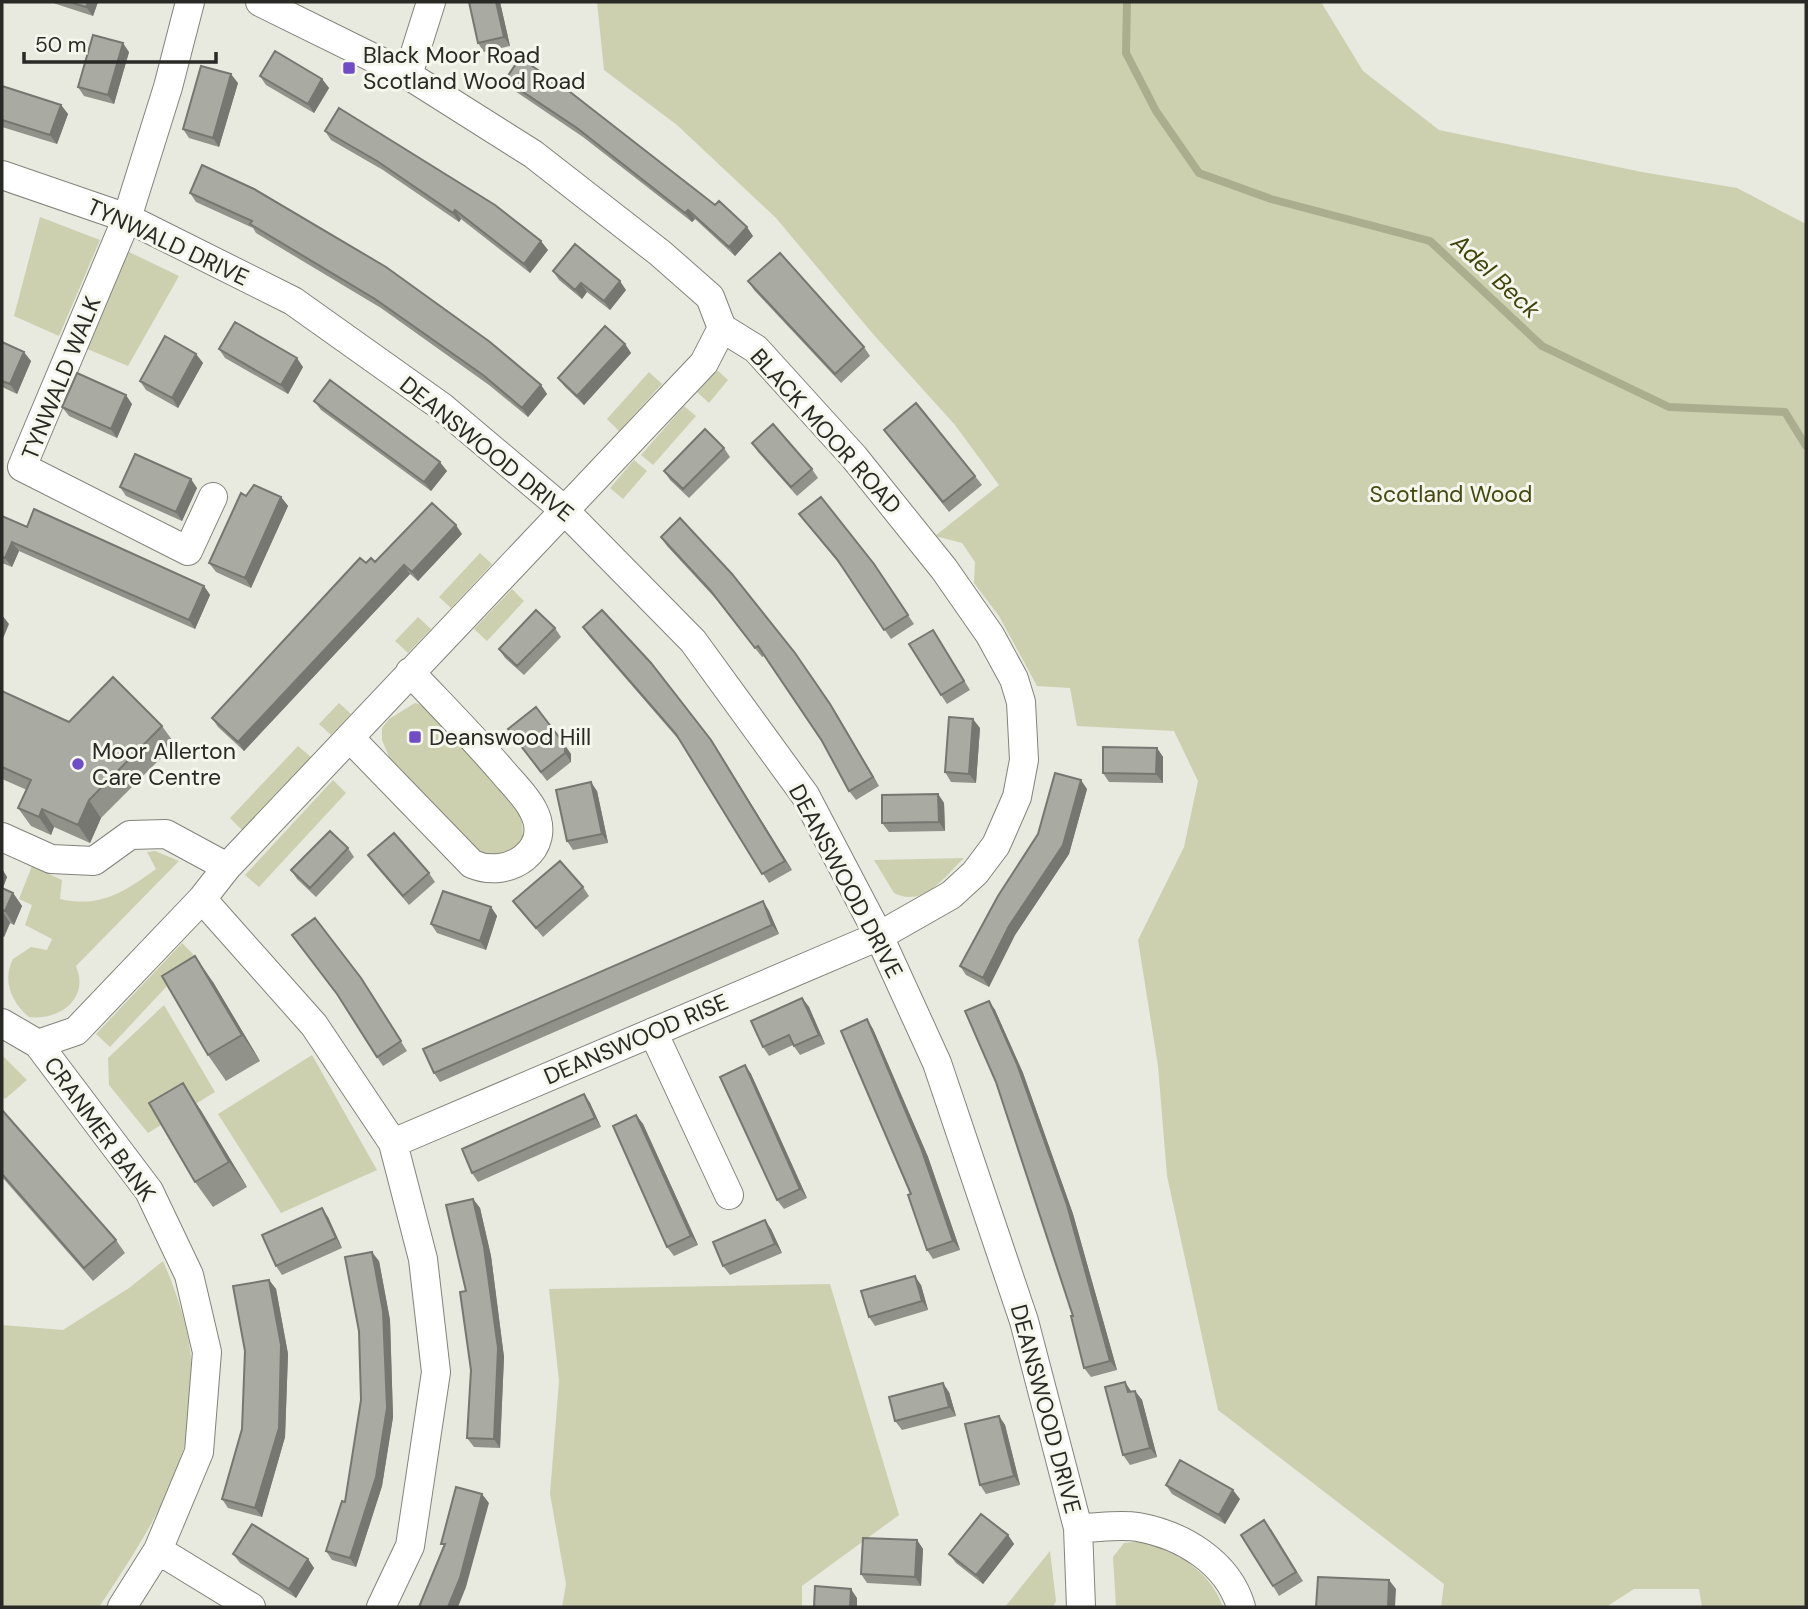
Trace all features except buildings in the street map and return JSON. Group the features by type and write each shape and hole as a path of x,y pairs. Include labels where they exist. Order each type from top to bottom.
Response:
{"street":[{"path":"127,218 168,87 190,2"},
{"path":"38,1044 76,1031 202,899 227,867 410,671 704,363 722,328 709,297 660,253 533,154 408,75 260,2"},
{"path":"408,75 431,2"},
{"name":"TYNWALD DRIVE","path":"2,175 127,218 293,301"},
{"name":"TYNWALD WALK","path":"127,218 22,467 188,551 213,496"},
{"name":"DEANSWOOD DRIVE","path":"293,301 442,407 563,509 693,641 805,795 879,936 937,1063 1024,1321 1078,1528 1081,1607"},
{"name":"BLACK MOOR ROAD","path":"722,328 756,349 900,512 990,635 1014,679 1021,702 1022,778 996,845 951,895 879,936"},
{"path":"350,738 472,864 498,870 522,860 536,837 533,810 486,752 410,671"},
{"path":"2,837 51,859 94,861 130,835 166,835 227,867"},
{"path":"202,899 314,1025 393,1143 423,1259 436,1372 410,1546 381,1607"},
{"name":"DEANSWOOD RISE","path":"393,1143 879,936"},
{"name":"CRANMER BANK","path":"2,1023 38,1044 149,1191 189,1275 208,1352 200,1452 158,1550 122,1607"},
{"path":"653,1032 729,1195"},
{"path":"1078,1528 1136,1526 1177,1537 1213,1562 1238,1596 1241,1607"},
{"path":"158,1550 251,1607"}],"green space":[{"name":"Scotland Wood","path":"597,2 1321,2 1363,71 1439,130 1642,172 1737,188 1806,224 1806,1607 1702,1607 1699,1589 1634,1589 1606,1607 1441,1607 1444,1584 1218,1410 1167,1176 1158,1066 1138,940 1184,847 1198,781 1174,731 1077,726 1070,688 1037,686 999,616 974,583 975,562 962,543 935,536 999,485 955,425 873,334 776,218 677,125 604,70"},
{"path":"40,217 100,240 59,336 14,316"},
{"path":"127,251 179,276 128,366 85,348"},
{"path":"717,370 728,380 709,403 697,392"},
{"path":"649,372 662,384 619,431 607,419"},
{"path":"684,406 696,416 653,465 641,455"},
{"path":"634,460 647,471 623,499 610,488"},
{"path":"480,553 492,564 451,608 439,597"},
{"path":"512,589 524,601 487,641 474,629"},
{"path":"418,617 431,629 408,653 395,641"},
{"path":"339,703 351,714 331,735 319,724"},
{"path":"415,703 426,706 510,799 522,816 523,843 508,857 475,853 393,766 382,740 382,728 389,719"},
{"path":"298,746 311,757 242,830 230,818"},
{"path":"333,780 346,793 259,887 245,875"},
{"path":"155,851 179,861 76,966 79,988 69,1005 51,1015 29,1017 13,998 8,975 13,959 31,947 47,950 52,939 25,925 32,905 19,899 32,866 62,880 60,899 100,900 133,885 156,869 147,852"},
{"path":"964,858 933,888 915,897 894,893 874,860"},
{"path":"182,943 195,956 110,1047 96,1034"},
{"path":"164,1005 215,1092 148,1133 109,1085 108,1058"},
{"path":"2,1055 27,1080 5,1099 2,1096"},
{"path":"312,1055 377,1170 281,1213 218,1114"},
{"path":"163,1261 182,1313 191,1360 192,1402 185,1443 172,1482 152,1522 99,1607 2,1607 2,1325 63,1330 129,1288"},
{"path":"830,1284 899,1515 802,1586 802,1607 562,1607 566,1584 550,1494 559,1381 549,1289"},
{"path":"1145,1541 1192,1565 1210,1583 1223,1607 1116,1607 1113,1557 1124,1543"},
{"path":"1050,1551 1056,1601 1053,1607 1005,1607"}],"waterway":[{"name":"Adel Beck","path":"1127,2 1126,53 1156,111 1199,173 1271,199 1430,241 1542,346 1669,407 1785,412 1806,446"}],"place":[{"name":"Black Moor Road Scotland Wood Road","path":"349,68"},
{"name":"Deanswood Hill","path":"415,737"},
{"name":"Moor Allerton Care Centre","path":"78,764"}]}
